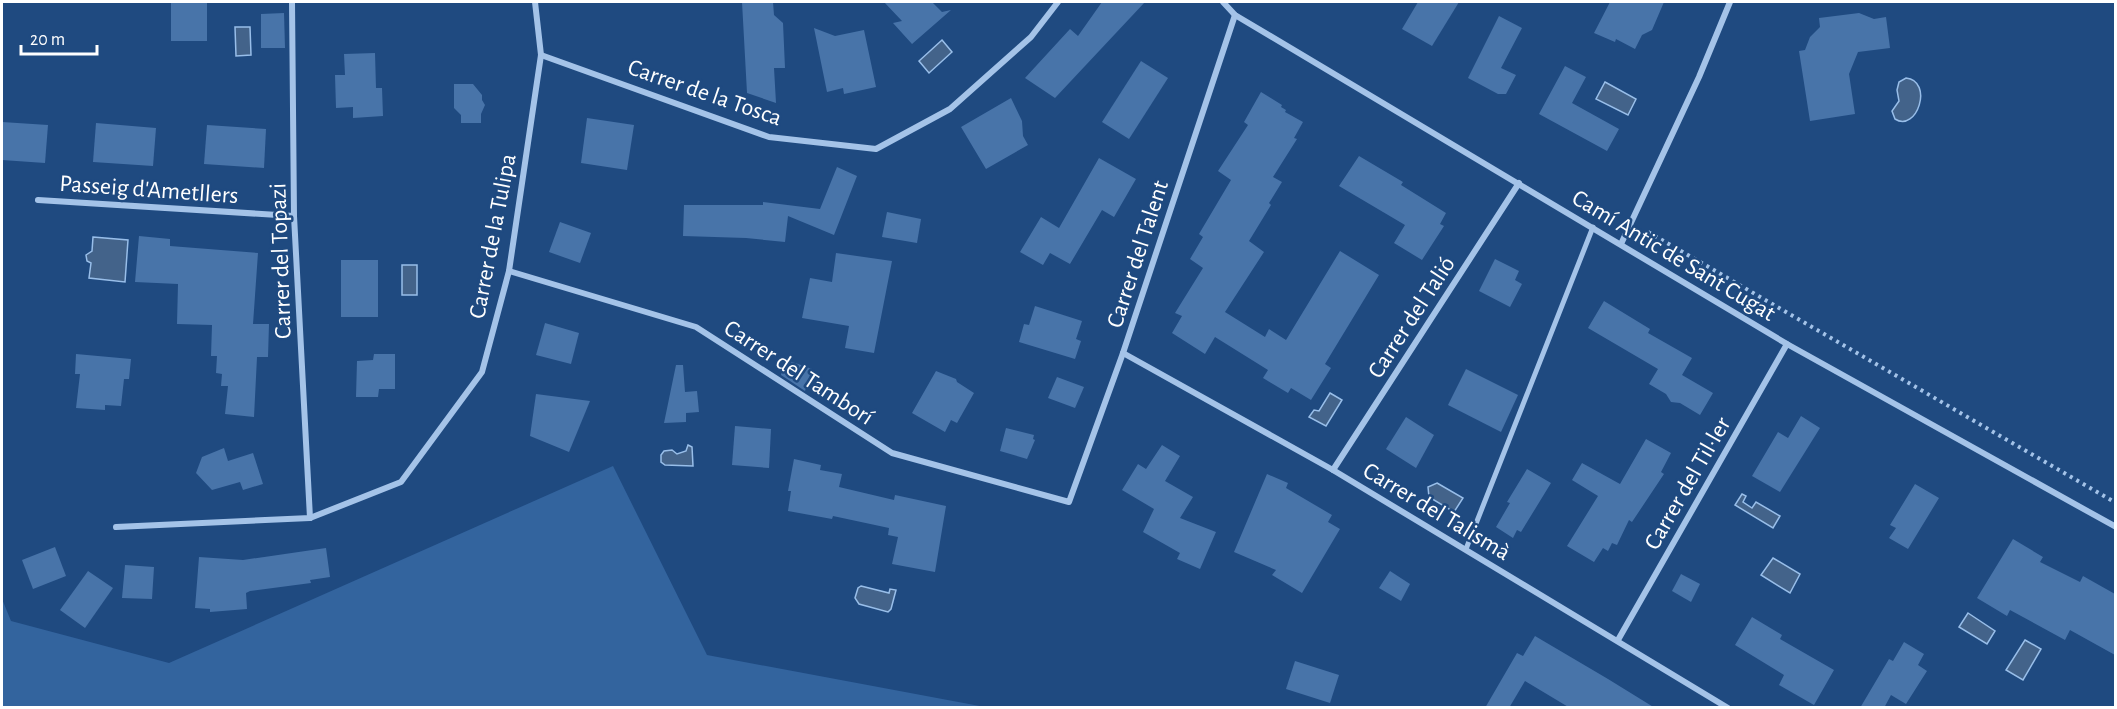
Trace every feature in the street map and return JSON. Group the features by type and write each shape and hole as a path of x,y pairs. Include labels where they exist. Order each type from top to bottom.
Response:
{"street":[{"name":"Carrer del Topazi","path":"292,2 294,216 310,518"},
{"name":"Carrer de la Tulipa","path":"116,527 310,518 401,483 482,372 509,271 541,55 535,2"},
{"name":"Carrer de la Tosca","path":"541,55 769,137 876,148 950,109 1031,37 1058,2"},
{"name":"Camí Antic de Sant Cugat","path":"1223,2 1235,15 1787,344 2115,526"},
{"path":"1621,244 1699,77 1730,2"},
{"name":"Carrer del Talent","path":"1069,502 1124,354 1235,15"},
{"name":"Carrer del Talió","path":"1333,470 1519,183"},
{"name":"Passeig d'Ametllers","path":"38,200 294,216"},
{"path":"1466,549 1593,227"},
{"name":"Carrer del Tamborí","path":"509,271 696,327 892,453 1069,502"},
{"name":"Carrer del Til·ler","path":"1618,640 1787,344"},
{"name":"Carrer del Talismà","path":"1124,354 1333,470 1728,708"}],"path":[{"name":"Camí Antic de Sant Cugat","path":"1648,232 2115,503"}],"shaded area":[{"path":"235,27 250,27 251,55 236,56"},
{"path":"942,40 952,52 929,73 919,61"},
{"path":"1906,78 1914,81 1921,96 1916,113 1910,119 1903,121 1895,119 1892,111 1899,101 1897,90 1899,82"},
{"path":"1605,82 1636,99 1628,115 1596,99"},
{"path":"93,237 128,240 125,282 89,278 91,263 87,261 86,255 92,251"},
{"path":"402,265 417,265 417,295 402,295"},
{"path":"1330,393 1342,400 1326,426 1309,417 1314,410 1319,411"},
{"path":"688,445 692,447 693,466 665,465 661,462 661,455 664,451 672,450 677,454 686,451"},
{"path":"613,466 707,655 985,707 2,707 2,599 11,621 169,663"},
{"path":"1437,483 1463,498 1454,512 1429,497 1428,487"},
{"path":"1742,494 1746,496 1743,502 1752,508 1756,502 1780,516 1773,528 1735,505"},
{"path":"1773,558 1800,574 1790,593 1761,575"},
{"path":"861,586 889,593 890,589 896,590 891,609 888,612 859,604 855,598"},
{"path":"1968,613 1995,631 1987,644 1959,627"},
{"path":"2025,640 2041,649 2023,680 2006,670"}],"building":[{"path":"171,2 207,2 207,41 171,41"},
{"path":"742,2 773,2 774,15 783,23 785,68 774,68 776,103 747,93"},
{"path":"884,2 932,2 942,12 951,10 912,44 893,23 902,21"},
{"path":"1102,2 1145,2 1055,98 1025,78 1070,29 1078,36"},
{"path":"1418,2 1459,2 1432,46 1402,29"},
{"path":"1610,2 1664,2 1652,30 1642,35 1635,49 1616,39 1615,42 1594,33"},
{"path":"284,13 285,48 261,48 261,14"},
{"path":"1859,13 1874,19 1886,17 1890,48 1858,52 1849,74 1855,114 1810,121 1799,51 1805,50 1810,37 1820,27 1819,18"},
{"path":"1499,16 1522,28 1501,68 1516,75 1506,94 1498,94 1468,78"},
{"path":"814,28 835,36 864,30 876,87 844,94 843,88 827,92"},
{"path":"375,53 376,88 382,88 383,116 353,118 353,107 336,108 335,75 345,75 344,54"},
{"path":"1141,61 1168,78 1129,139 1102,122"},
{"path":"1565,66 1586,77 1572,103 1619,129 1607,151 1539,114"},
{"path":"454,84 473,84 482,95 485,105 481,114 481,123 461,123 461,115 454,108"},
{"path":"1261,92 1282,105 1285,112 1303,122 1294,138 1297,139 1273,177 1282,182 1249,241 1264,252 1225,312 1265,337 1269,329 1286,340 1340,251 1379,275 1325,364 1331,368 1311,400 1291,388 1288,393 1263,378 1268,370 1215,337 1205,354 1172,333 1182,316 1175,313 1203,268 1190,259 1203,237 1199,234 1231,180 1218,171 1248,125 1244,122"},
{"path":"1011,98 1022,121 1023,136 1028,145 986,169 961,127"},
{"path":"587,118 634,125 627,170 581,163"},
{"path":"2,122 48,125 45,163 2,160"},
{"path":"96,123 156,128 153,166 93,162"},
{"path":"207,125 266,129 264,168 204,164"},
{"path":"1359,156 1403,182 1401,185 1446,213 1440,224 1444,226 1422,260 1394,243 1405,225 1339,186"},
{"path":"1099,158 1136,179 1114,217 1102,210 1070,264 1050,253 1043,265 1020,252 1041,217 1059,228"},
{"path":"837,167 857,176 834,235 788,216 785,242 683,236 684,205 763,205 763,202 820,209"},
{"path":"887,212 921,219 917,243 882,237"},
{"path":"560,222 591,233 580,263 549,252"},
{"path":"139,236 170,239 170,246 258,253 253,324 269,324 268,357 257,357 254,417 225,414 228,386 221,386 222,374 216,373 217,356 211,356 212,325 177,324 178,284 135,282"},
{"path":"836,253 892,261 874,353 845,348 849,326 802,318 810,278 832,282"},
{"path":"1495,259 1519,271 1515,280 1522,284 1510,307 1479,291"},
{"path":"341,260 378,260 378,317 341,317"},
{"path":"1604,301 1650,329 1648,333 1692,358 1682,375 1713,393 1700,415 1680,403 1671,402 1666,394 1649,384 1658,369 1588,328"},
{"path":"1035,306 1082,321 1076,339 1081,341 1075,359 1019,342 1024,324 1029,325"},
{"path":"545,323 579,333 571,364 536,355"},
{"path":"76,354 131,359 129,379 124,379 121,406 105,405 105,410 76,408 80,374 75,374"},
{"path":"374,354 395,354 395,389 379,389 378,397 356,397 357,361 373,360"},
{"path":"784,359 812,369 805,391 781,375"},
{"path":"676,365 683,365 685,392 697,391 699,412 686,413 686,422 664,423"},
{"path":"1466,369 1518,395 1501,432 1448,405"},
{"path":"936,371 956,379 974,393 957,423 951,420 945,432 912,413"},
{"path":"1057,377 1084,387 1075,408 1048,398"},
{"path":"536,394 590,401 569,452 530,436"},
{"path":"1801,416 1820,428 1780,492 1752,476 1778,432 1788,438"},
{"path":"1406,417 1434,435 1416,468 1386,449"},
{"path":"735,426 771,429 769,468 732,465"},
{"path":"1006,428 1034,435 1035,440 1027,459 1000,451"},
{"path":"1646,439 1671,453 1661,472 1664,474 1632,522 1629,520 1617,545 1612,543 1608,551 1603,548 1594,562 1567,546 1598,496 1572,480 1582,463 1620,484"},
{"path":"1162,445 1180,456 1165,481 1193,497 1180,518 1216,532 1200,569 1177,559 1180,553 1143,532 1154,509 1122,490 1138,464 1146,469"},
{"path":"224,448 228,461 253,453 263,484 243,490 240,482 212,490 196,473 202,457"},
{"path":"794,459 821,465 820,470 842,474 839,487 894,500 895,495 946,506 935,572 892,564 898,537 888,535 889,528 833,516 832,519 788,511 791,491 788,491"},
{"path":"1527,469 1551,483 1521,532 1517,530 1513,538 1496,527 1510,503 1507,502"},
{"path":"1267,474 1288,483 1286,488 1332,515 1328,522 1340,529 1302,593 1272,575 1276,570 1234,552"},
{"path":"1915,484 1939,498 1908,549 1889,538 1896,528 1890,525"},
{"path":"2013,539 2043,557 2040,562 2080,582 2083,576 2115,594 2115,655 2070,630 2065,640 2010,610 2007,616 1977,598"},
{"path":"55,547 66,576 33,589 22,560"},
{"path":"326,548 330,577 310,580 311,583 250,591 246,593 247,609 210,612 210,609 195,608 199,557 243,560"},
{"path":"125,565 154,567 152,599 122,598"},
{"path":"88,571 113,588 85,628 60,610"},
{"path":"1390,571 1410,584 1401,601 1379,588"},
{"path":"1681,574 1700,584 1691,602 1672,591"},
{"path":"1752,617 1782,635 1780,639 1834,670 1814,705 1779,685 1784,675 1735,645"},
{"path":"1535,636 1655,708 1570,708 1525,681 1509,708 1485,708 1517,653 1523,656"},
{"path":"1904,642 1924,654 1918,665 1927,671 1906,704 1891,695 1884,708 1860,708 1889,659 1893,661"},
{"path":"1295,661 1339,675 1330,703 1286,689"}]}
